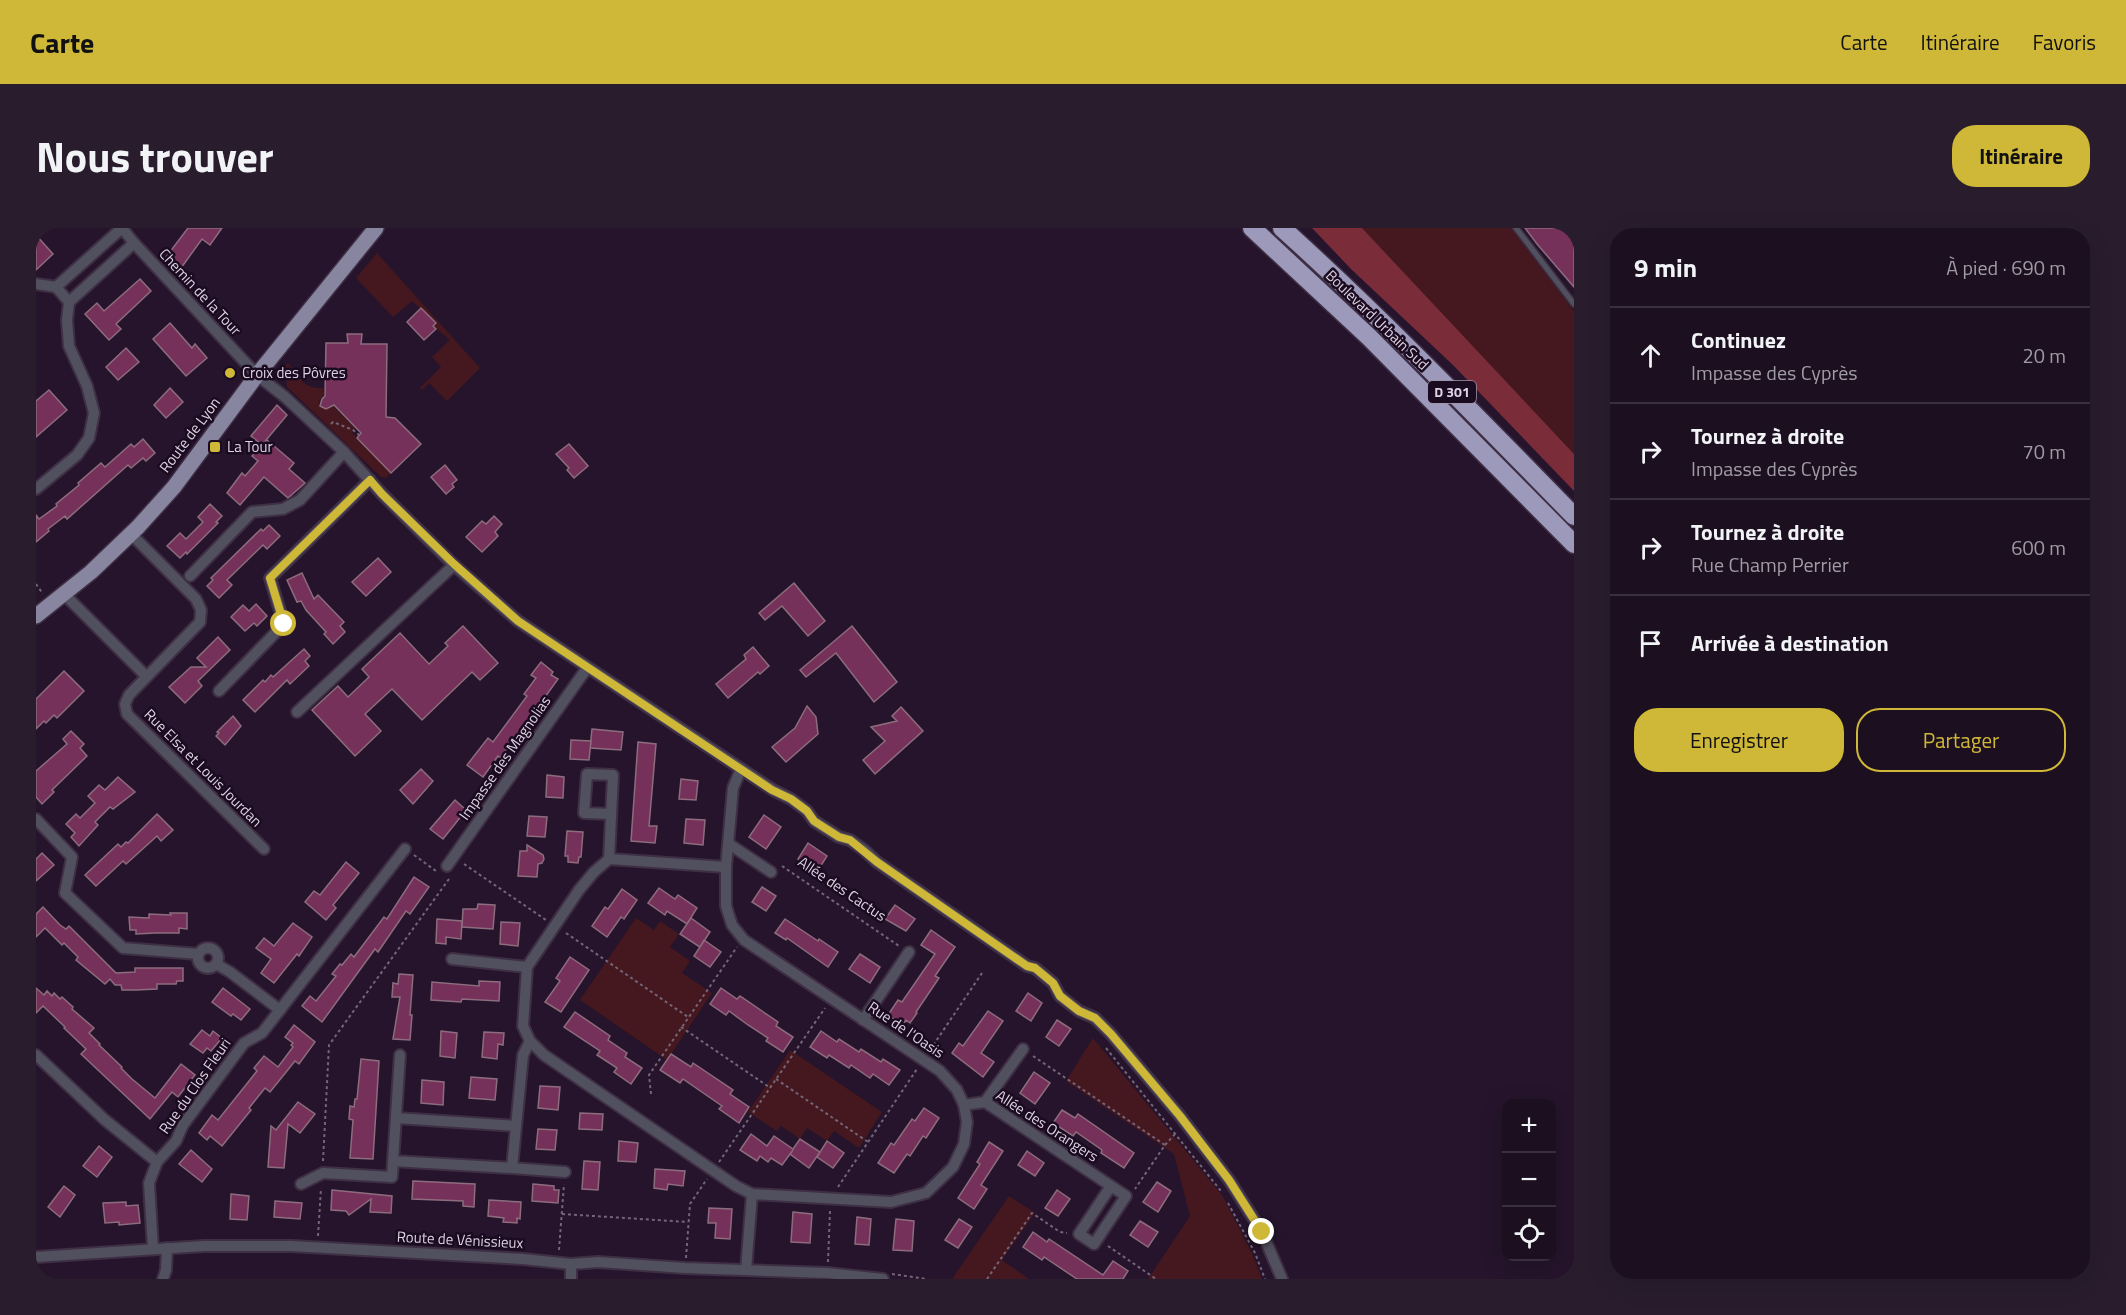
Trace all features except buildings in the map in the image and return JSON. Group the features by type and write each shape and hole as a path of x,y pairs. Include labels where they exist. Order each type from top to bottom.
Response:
{"highway":[{"name":"Boulevard Urbain Sud","path":"1252,228 1369,337 1574,544"},
{"name":"Boulevard Urbain Sud","path":"1282,228 1329,270 1417,356 1574,516"}],"main road":[{"name":"Route de Lyon","path":"36,616 131,534 174,487 257,375 376,228"}],"street":[{"name":"Chemin de la Tour","path":"122,228 257,375 344,452 382,494 454,564 518,621 772,790 791,799 807,811 814,821 857,845 877,862 1027,966 1035,968 1053,983 1060,996 1079,1011 1095,1018 1180,1116 1229,1180 1262,1232 1282,1279"},
{"path":"56,287 122,228"},
{"path":"36,489 77,455 88,438 94,414 87,386 69,346 67,320 69,302 134,243"},
{"path":"36,285 56,287 69,302"},
{"path":"190,576 252,512 283,509 300,500 344,452"},
{"path":"219,691 284,624 270,578 370,480"},
{"name":"Rue Elsa et Louis Jourdan","path":"131,534 196,599 201,610 200,622 129,694 125,704 128,714 264,849"},
{"path":"297,712 454,564"},
{"path":"64,594 146,676"},
{"name":"Impasse des Magnolias","path":"447,870 587,668"},
{"name":"Rue de l'Oasis","path":"741,769 733,788 726,867 726,906 732,925 744,940 940,1071 957,1090 964,1105"},
{"path":"609,859 611,814"},
{"path":"36,819 72,857 65,893 123,948 198,954 203,949 214,949 218,957 216,964 280,1010"},
{"path":"729,844 771,872"},
{"name":"Rue du Clos Fleuri","path":"153,1249 149,1183 157,1162 176,1141 183,1125 244,1042 262,1033 405,849"},
{"path":"726,867 609,859 594,872 579,890 527,967 523,1026 530,1041 544,1055 736,1186 752,1194 891,1202 927,1193 953,1167 964,1144 967,1122 964,1105"},
{"path":"863,1020 909,952"},
{"path":"452,959 527,967"},
{"path":"512,1168 523,1055 530,1041"},
{"path":"986,1102 1023,1049"},
{"path":"36,1055 105,1120 157,1162"},
{"path":"301,1184 323,1173 392,1177 400,1055"},
{"name":"Allée des Orangers","path":"964,1105 986,1102 1126,1196"},
{"path":"396,1118 516,1126"},
{"path":"393,1161 565,1172"},
{"path":"1111,1186 1079,1234 1094,1244 1126,1196"},
{"path":"746,1270 752,1194"},
{"name":"Route de Vénissieux","path":"36,1257 204,1246 317,1248 523,1258 571,1264 598,1262 685,1268 827,1273 882,1279"},
{"path":"163,1279 166,1270 167,1248"},
{"path":"571,1264 571,1279"}],"lane":[{"path":"1516,228 1574,304"}],"path":[{"path":"323,433 333,422 359,435"},
{"path":"317,1248 329,1045 447,870 405,849"},
{"path":"461,862 688,1017"},
{"name":"Allée des Cactus","path":"771,872 780,865 909,952"},
{"path":"651,1094 649,1075 730,954 744,940"},
{"path":"827,1273 831,1198 982,973"},
{"path":"685,1268 690,1204 831,999"},
{"path":"681,1027 770,1087"},
{"path":"1111,1034 1104,1042 1107,1050 1224,1194 1255,1253 1265,1279"},
{"path":"1023,1049 1165,1145"},
{"path":"775,1079 868,1142"},
{"path":"1126,1196 1132,1194 1175,1134"},
{"path":"559,1254 565,1172"},
{"path":"987,1279 1032,1213 1060,1232 1079,1234"},
{"path":"562,1214 689,1222"},
{"path":"1098,1239 1156,1279"}],"shaded area":[{"path":"1312,228 1362,228 1574,454 1574,491 1453,365 1351,269"},
{"path":"1362,228 1511,228 1574,311 1574,454"},
{"path":"377,253 480,368 447,401 429,383 422,390 420,388 441,367 432,357 450,340 433,326 436,323 412,301 393,317 356,278"},
{"path":"288,363 306,384 323,388 324,394 319,401 320,406 326,409 332,405 355,428 352,432 391,473 386,478 381,477 287,387 285,366"},
{"path":"636,918 654,930 660,921 679,934 670,947 690,961 682,973 712,993 667,1060 580,1000"},
{"path":"1093,1038 1222,1195 1252,1253 1262,1279 1148,1279 1190,1216 1174,1154 1066,1081"},
{"path":"790,1050 882,1112 859,1148 834,1131 827,1141 807,1128 800,1139 781,1126 777,1131 748,1112"},
{"path":"1009,1196 1035,1213 1002,1260 1029,1279 952,1279"}],"place":[{"name":"Croix des Pôvres","path":"230,373"},
{"name":"La Tour","path":"215,447"}],"route":[{"path":"284,624 270,578 370,480 454,564 518,621 772,790 791,799 807,811 814,821 839,837 850,840 877,862 1027,966 1035,968 1053,983 1060,996 1079,1011 1095,1018 1180,1116 1229,1180 1262,1232"}]}
